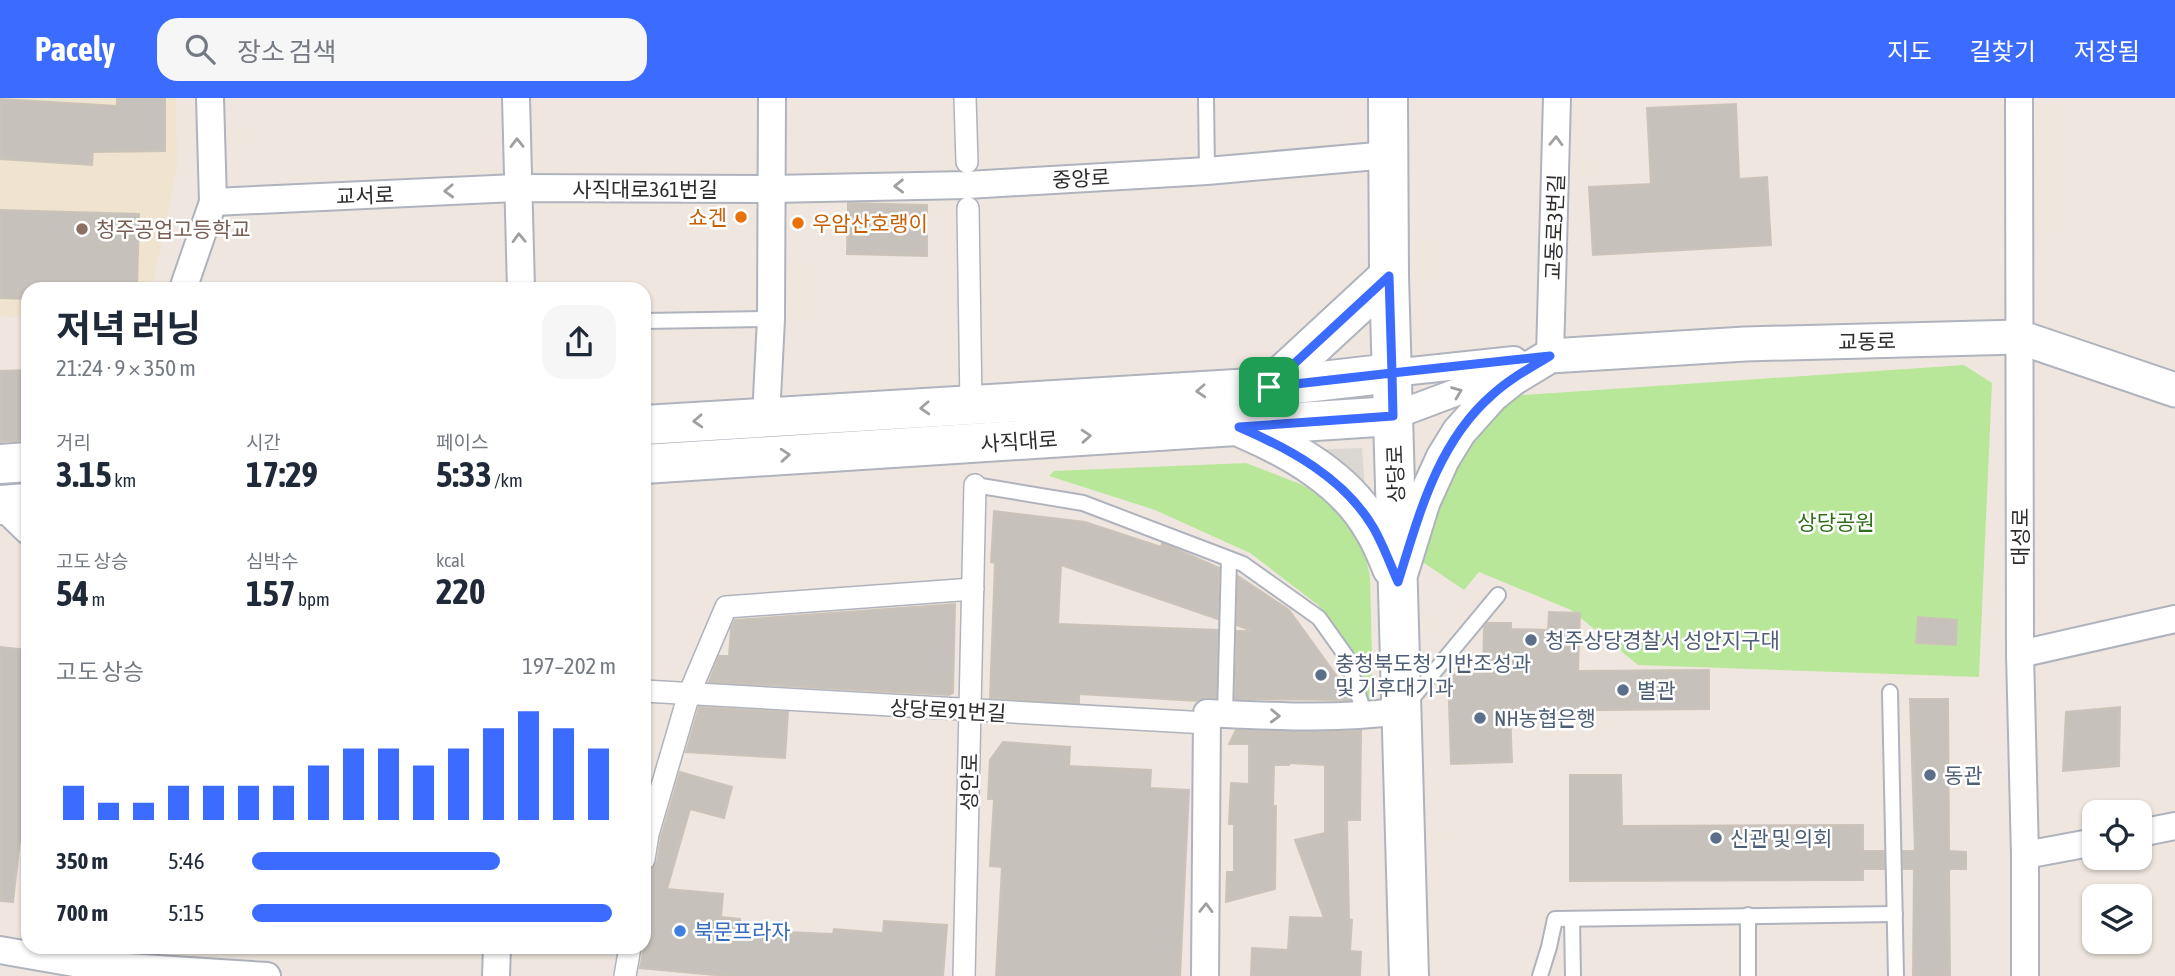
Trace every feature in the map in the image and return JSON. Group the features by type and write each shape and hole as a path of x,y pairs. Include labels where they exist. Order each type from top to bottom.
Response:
{"main road":[{"name":"상당로","path":"1388,98 1389,276 1398,582 1383,713 1409,976"},
{"path":"1269,387 1389,276"},
{"name":"사직대로","path":"651,425 1269,387 1392,373"},
{"name":"사직대로","path":"651,464 1393,416"},
{"path":"1239,427 1289,449 1339,487 1373,527 1398,582"},
{"path":"0,464 21,462"}],"street":[{"path":"185,282 213,202 210,98"},
{"path":"516,98 521,282"},
{"path":"766,417 771,319 772,98"},
{"path":"965,98 971,405"},
{"name":"교동로3번길","path":"1550,356 1557,98"},
{"name":"대성로","path":"2019,98 2020,654 2025,976"},
{"name":"중앙로","path":"772,189 967,185 1207,171 1388,155"},
{"name":"교서로","path":"213,202 517,188"},
{"name":"사직대로361번길","path":"517,188 772,189"},
{"name":"교동로","path":"1392,373 1550,356 1745,344 2019,337 2175,390"},
{"path":"1398,582 1423,502 1443,458 1459,432 1492,395 1512,379 1550,356"},
{"name":"교동로","path":"1393,416 1550,356"},
{"name":"성안로","path":"964,976 975,485"},
{"path":"10,504 21,520"},
{"path":"651,824 689,694 726,607 973,589"},
{"path":"2020,654 2175,619"},
{"name":"상당로91번길","path":"651,691 970,711 1216,719 1383,713"},
{"path":"1205,976 1216,719"},
{"path":"2152,831 2175,826"},
{"path":"2025,855 2082,844"},
{"path":"0,950 21,950"},
{"path":"56,954 80,962 267,976"},
{"path":"496,976 498,954"},
{"path":"625,976 629,954"}],"lane":[{"path":"1206,98 1207,171"},
{"path":"651,321 771,319"},
{"path":"975,485 1083,503 1243,564 1319,618 1383,713 1498,595"},
{"path":"1216,719 1229,559"},
{"path":"1891,692 1896,976"},
{"path":"1540,976 1555,919 1895,914"},
{"path":"1748,915 1748,976"},
{"path":"1572,919 1573,976"}],"shaded area":[{"name":"청주공업고등학교","path":"0,98 176,98 177,168 153,282 21,282 21,318 0,316"},
{"path":"1362,448 1366,503 1300,450"}],"green space":[{"name":"상당공원","path":"1964,365 1992,383 1979,677 1638,665 1571,610 1479,572 1464,590 1418,559 1458,448 1509,396"},
{"path":"1246,463 1303,485 1338,508 1361,536 1370,577 1373,700 1365,699 1359,662 1318,605 1250,553 1155,510 1049,476 1054,471"}],"building":[{"path":"117,98 165,98 165,151 93,152 92,165 0,159 0,99 117,106"},
{"path":"1736,104 1739,179 1767,177 1771,245 1593,255 1589,187 1651,184 1647,108"},
{"path":"848,203 927,205 927,256 847,254"},
{"path":"0,210 139,214 137,282 21,282 21,299 0,298"},
{"path":"21,370 21,440 0,442 0,371"},
{"path":"994,511 1085,522 1161,547 1162,543 1219,568 1218,619 1061,565 1058,624 1218,630 1216,698 1207,697 1198,701 1079,694 1079,703 990,698 995,563 991,562"},
{"path":"1238,576 1289,610 1346,689 1350,700 1235,699 1237,631 1252,631 1237,625"},
{"path":"955,604 953,693 949,695 709,682 719,656 729,656 731,628 735,620"},
{"path":"1549,612 1580,613 1578,671 1709,670 1709,709 1510,711 1512,762 1451,764 1448,674 1483,673 1484,627 1487,623 1511,623 1511,629 1548,630"},
{"path":"1918,617 1957,620 1956,645 1916,643"},
{"path":"0,647 21,649 21,840 13,902 0,901"},
{"name":"동관","path":"1910,699 1948,699 1949,851 1966,852 1966,869 1949,869 1950,976 1913,976 1914,869 1903,869 1903,851 1915,851"},
{"path":"699,707 788,712 785,758 686,752"},
{"path":"2120,707 2119,766 2063,771 2066,712"},
{"path":"1236,730 1361,731 1360,820 1347,820 1349,919 1352,920 1350,951 1361,952 1360,976 1251,976 1252,948 1288,950 1290,917 1324,918 1295,840 1325,833 1325,765 1274,765 1275,889 1226,902 1227,872 1234,872 1234,824 1229,824 1231,783 1249,784 1249,744 1229,744"},
{"path":"1003,742 1070,747 1069,766 1151,770 1150,788 1189,790 1180,976 996,976 1002,867 990,866 994,799 988,799 990,760"},
{"path":"680,772 732,787 724,818 690,809 667,889 723,894 721,917 740,919 739,930 833,934 834,929 883,933 884,921 947,925 943,976 726,976 640,968 643,954 651,954 651,868 657,862 661,837"},
{"name":"신관 및 의회","path":"1570,775 1621,775 1622,826 1863,825 1863,851 1884,851 1884,869 1863,869 1863,880 1570,881"}],"place":[{"name":"쇼겐","path":"741,217"},
{"name":"우암산호랭이","path":"798,223"},
{"name":"청주공업고등학교","path":"82,229"},
{"name":"청주상당경찰서 성안지구대","path":"1531,640"},
{"name":"충청북도청 기반조성과 및 기후대기과","path":"1321,675"},
{"name":"별관","path":"1623,690"},
{"name":"NH농협은행","path":"1480,718"},
{"name":"동관","path":"1930,775"},
{"name":"신관 및 의회","path":"1716,838"},
{"name":"북문프라자","path":"680,931"}],"route":[{"path":"1269,387 1389,276 1392,373 1550,356 1512,379 1492,395 1459,432 1443,458 1423,502 1398,582 1373,527 1339,487 1289,449 1239,427 1393,416 1392,373 1269,387"}]}
